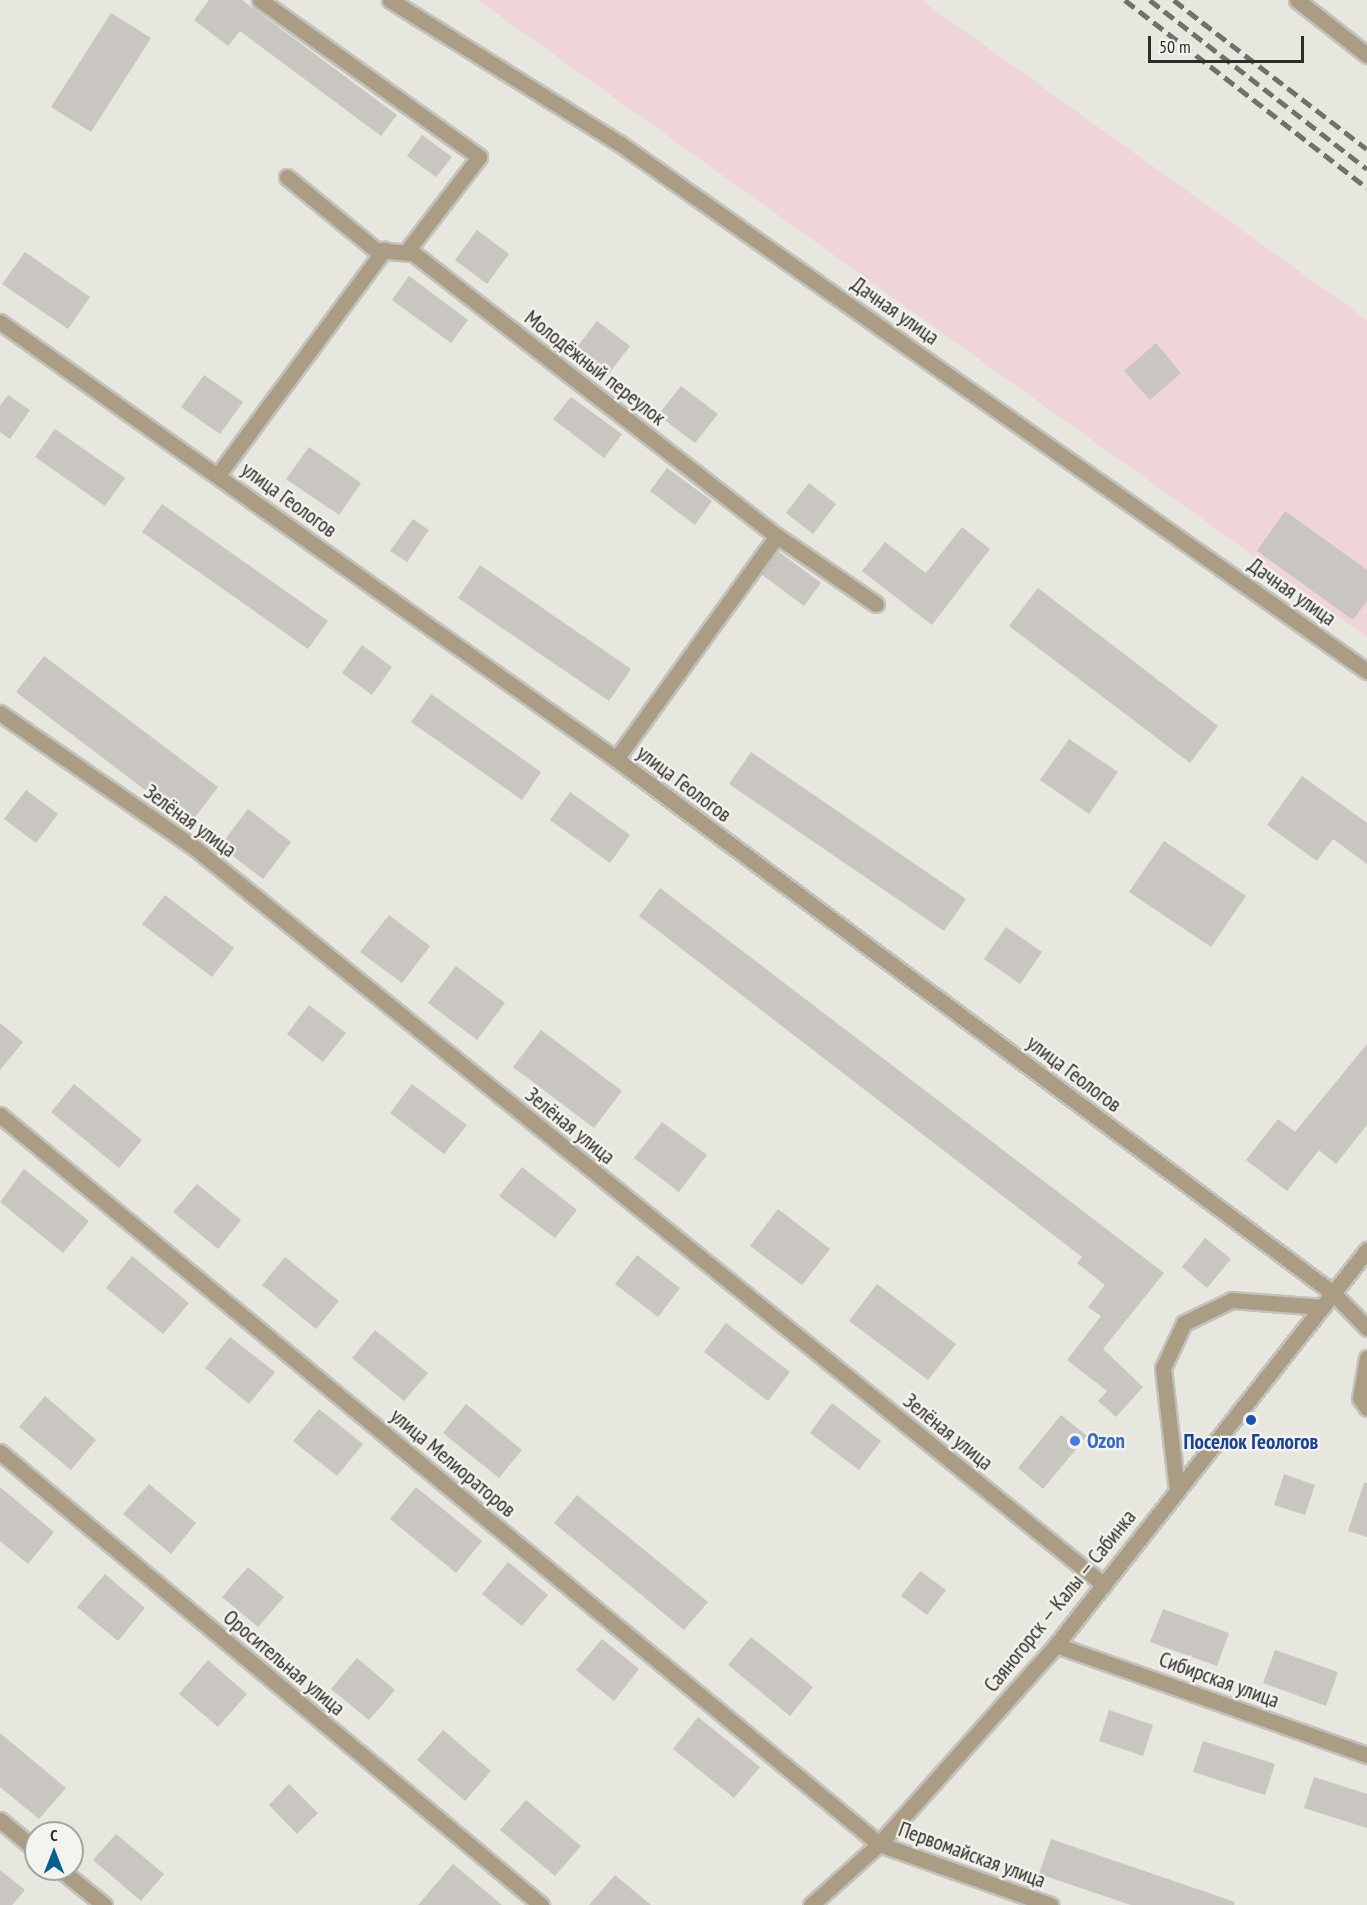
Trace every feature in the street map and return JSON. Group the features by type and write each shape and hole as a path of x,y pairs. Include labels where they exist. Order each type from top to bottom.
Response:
{"street":[{"path":"260,0 479,157 406,252 384,250 287,177"},
{"name":"Дачная улица","path":"390,0 619,143 1367,671"},
{"path":"1297,0 1367,54"},
{"path":"219,476 384,250"},
{"name":"Молодёжный переулок","path":"406,252 777,536 876,604"},
{"name":"улица Геологов","path":"0,322 616,759 1333,1293 1367,1328"},
{"path":"616,759 777,536"},
{"name":"Зелёная улица","path":"0,713 195,848 1104,1584"},
{"name":"улица Мелиораторов","path":"0,1115 879,1844"},
{"name":"Саяногорск — Калы — Сабинка","path":"811,1905 879,1844 1056,1645 1367,1250"},
{"path":"1177,1491 1163,1368 1184,1323 1232,1300 1322,1307"},
{"path":"1367,1358 1360,1398 1367,1408"},
{"name":"Оросительная улица","path":"0,1452 541,1905"},
{"name":"Сибирская улица","path":"1056,1645 1367,1755"},
{"path":"0,1820 24,1840"},
{"name":"Первомайская улица","path":"879,1844 1050,1905"},
{"path":"75,1881 104,1905"}],"shaded area":[{"path":"478,0 921,0 1367,320 1367,637"}],"building":[{"path":"209,0 242,0 397,115 381,136 240,31 228,46 194,20"},
{"path":"111,13 151,38 91,132 51,107"},
{"path":"422,135 452,157 436,177 407,156"},
{"path":"477,230 509,254 487,284 455,260"},
{"path":"25,252 90,297 68,329 2,284"},
{"path":"409,276 468,320 451,343 392,300"},
{"path":"597,321 630,346 607,376 574,351"},
{"path":"1156,343 1181,373 1150,400 1124,371"},
{"path":"204,375 243,402 220,434 181,407"},
{"path":"681,386 718,414 695,443 658,415"},
{"path":"8,395 30,410 10,439 0,432 0,406"},
{"path":"571,397 622,434 604,458 553,419"},
{"path":"55,429 125,478 105,506 35,457"},
{"path":"309,447 361,483 339,515 286,479"},
{"path":"667,468 712,501 695,525 650,491"},
{"path":"809,483 836,504 813,534 786,513"},
{"path":"162,504 328,621 308,649 142,532"},
{"path":"1285,511 1367,570 1367,601 1353,620 1257,551"},
{"path":"413,519 429,530 407,562 390,551"},
{"path":"962,527 990,549 932,625 862,571 885,542 926,573"},
{"path":"778,551 821,583 804,606 761,574"},
{"path":"480,565 631,669 609,701 458,598"},
{"path":"1038,588 1218,726 1190,763 1009,626"},
{"path":"362,645 392,667 372,695 342,673"},
{"path":"44,656 218,787 190,824 16,692"},
{"path":"431,694 541,772 522,800 411,722"},
{"path":"1069,739 1118,772 1089,814 1040,780"},
{"path":"751,752 966,899 944,931 729,784"},
{"path":"1302,776 1367,823 1367,864 1333,839 1317,861 1267,825"},
{"path":"26,790 58,814 36,843 4,819"},
{"path":"570,792 630,835 610,863 550,820"},
{"path":"248,809 291,842 263,879 220,846"},
{"path":"1164,841 1246,896 1211,947 1129,892"},
{"path":"660,888 1164,1273 1103,1349 1143,1387 1116,1417 1098,1401 1107,1391 1067,1360 1101,1316 1088,1307 1105,1285 1077,1263 1082,1257 639,916"},
{"path":"165,895 234,948 212,977 142,924"},
{"path":"389,915 430,946 402,983 360,952"},
{"path":"1006,927 1042,952 1020,984 984,959"},
{"path":"456,966 505,1003 477,1040 428,1003"},
{"path":"309,1005 346,1033 323,1062 287,1034"},
{"path":"0,1023 23,1042 0,1070"},
{"path":"541,1030 622,1091 594,1128 513,1067"},
{"path":"1367,1044 1367,1125 1336,1164 1319,1150 1287,1191 1246,1160 1278,1119 1295,1132"},
{"path":"74,1084 142,1140 119,1168 51,1112"},
{"path":"412,1084 467,1125 444,1154 390,1113"},
{"path":"662,1122 707,1155 679,1192 634,1158"},
{"path":"522,1167 577,1210 555,1238 499,1196"},
{"path":"24,1169 89,1221 63,1253 0,1202"},
{"path":"197,1184 241,1220 218,1249 173,1212"},
{"path":"778,1209 830,1249 802,1285 750,1246"},
{"path":"1205,1238 1231,1259 1207,1288 1182,1267"},
{"path":"637,1255 680,1288 658,1317 615,1284"},
{"path":"132,1256 189,1303 163,1334 106,1288"},
{"path":"285,1257 339,1301 316,1329 262,1285"},
{"path":"877,1284 956,1344 928,1380 849,1321"},
{"path":"726,1323 790,1372 768,1401 704,1352"},
{"path":"375,1330 428,1373 404,1401 352,1358"},
{"path":"230,1337 275,1372 249,1404 205,1368"},
{"path":"45,1396 96,1440 71,1470 19,1427"},
{"path":"832,1403 881,1441 859,1470 810,1433"},
{"path":"466,1404 522,1450 499,1478 443,1433"},
{"path":"319,1409 363,1444 337,1476 293,1441"},
{"path":"1061,1415 1087,1436 1043,1489 1018,1468"},
{"path":"1284,1474 1315,1485 1305,1515 1274,1505"},
{"path":"1364,1483 1367,1483 1367,1537 1348,1531"},
{"path":"149,1484 196,1523 171,1554 123,1514"},
{"path":"0,1487 54,1532 28,1564 0,1541"},
{"path":"416,1487 482,1541 456,1573 390,1519"},
{"path":"577,1495 708,1602 684,1630 554,1523"},
{"path":"508,1562 548,1595 522,1626 482,1594"},
{"path":"248,1567 284,1597 258,1627 222,1597"},
{"path":"920,1571 946,1590 927,1615 901,1596"},
{"path":"105,1574 145,1608 118,1641 77,1607"},
{"path":"1163,1609 1229,1633 1217,1666 1150,1642"},
{"path":"751,1637 813,1687 790,1716 728,1665"},
{"path":"602,1639 639,1669 614,1701 576,1670"},
{"path":"1275,1650 1338,1672 1326,1706 1263,1683"},
{"path":"357,1658 395,1690 369,1720 331,1689"},
{"path":"208,1660 247,1694 218,1727 179,1694"},
{"path":"1109,1710 1153,1725 1143,1756 1099,1741"},
{"path":"698,1717 760,1767 734,1798 673,1749"},
{"path":"443,1730 491,1771 465,1801 417,1760"},
{"path":"0,1733 66,1788 39,1819 0,1787"},
{"path":"1203,1741 1275,1764 1265,1795 1193,1772"},
{"path":"1314,1777 1367,1794 1367,1828 1304,1808"},
{"path":"289,1784 318,1813 297,1834 269,1805"},
{"path":"526,1800 581,1846 555,1876 500,1830"},
{"path":"116,1834 164,1874 141,1901 93,1860"},
{"path":"1051,1839 1235,1902 1234,1905 1131,1905 1039,1874"},
{"path":"453,1864 502,1905 418,1905"},
{"path":"0,1870 25,1890 12,1905 0,1905"},
{"path":"615,1875 651,1905 589,1905"}],"railway":[{"path":"1125,0 1367,188"},
{"path":"1150,0 1367,169"},
{"path":"1174,0 1207,26"},
{"path":"1202,22 1367,149"}],"place":[{"name":"Поселок Геологов","path":"1251,1420"},
{"name":"Ozon","path":"1075,1441"}]}
